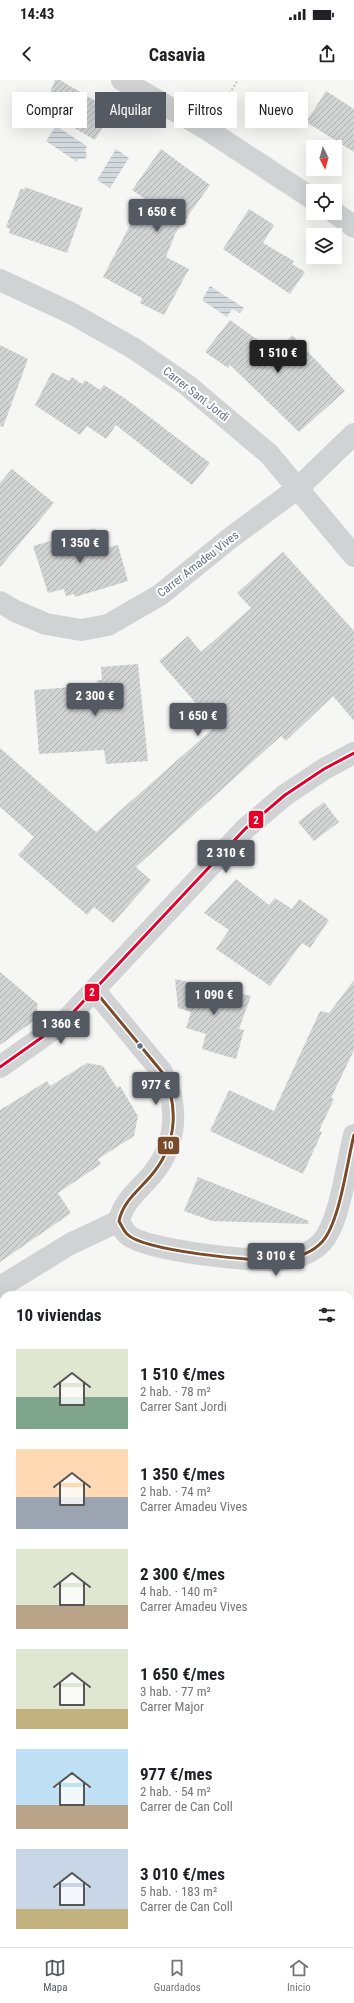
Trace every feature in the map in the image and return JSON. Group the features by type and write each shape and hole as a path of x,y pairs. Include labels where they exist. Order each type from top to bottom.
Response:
{"street":[{"path":"122,80 208,130 306,194"},
{"path":"342,219 354,227"},
{"name":"Carrer Sant Jordi","path":"0,280 71,313 133,348 187,385 269,454 354,556"},
{"name":"Carrer Amadeu Vives","path":"0,602 15,611 46,624 81,630 108,625 160,595 229,539 298,488 354,434"},
{"path":"0,1067 65,1021 95,991 166,912 245,829 285,795 324,769 354,754"},
{"path":"95,991 162,1072 169,1085 174,1113 170,1143 154,1172 130,1198 121,1212 119,1222 127,1235 140,1242 156,1246 240,1259 281,1260 307,1253 321,1243 329,1233 335,1217 354,1135"},
{"path":"0,1287 70,1244 119,1222"}],"path":[{"path":"231,92 238,80"}],"shaded area":[{"path":"55,128 59,128 87,146 85,150 87,155 85,159 78,159 77,162 46,141"},
{"path":"116,149 129,158 110,188 97,180"},
{"path":"210,286 244,308 240,313 232,309 227,317 202,300"}],"building":[{"path":"55,80 60,80 80,92 50,92"},
{"path":"326,91 354,109 354,152 342,144 342,140 335,140 308,123 308,119"},
{"path":"87,96 95,101 95,128 102,128 95,140 74,128 87,128"},
{"path":"161,149 210,185 175,234 166,257 189,269 164,315 140,303 142,298 103,277 144,198 132,190"},
{"path":"25,187 83,208 67,253 9,233 10,229 6,227 21,188 24,190"},
{"path":"249,209 274,225 263,243 294,261 292,264 305,272 290,294 223,249"},
{"path":"230,320 276,353 292,335 345,391 299,432 230,365 228,368 205,352"},
{"path":"0,345 28,359 3,427 0,426"},
{"path":"52,372 69,381 72,377 82,384 85,380 100,390 104,385 126,399 210,463 192,485 116,425 106,439 87,426 80,435 35,405"},
{"path":"12,469 54,503 0,567 0,483"},
{"path":"95,528 101,549 118,545 128,581 75,597 74,594 66,596 64,589 48,593 33,546"},
{"path":"283,552 354,631 354,721 333,696 286,741 281,736 136,867 151,880 113,923 94,907 87,915 18,855 34,837 0,807 0,748 96,832 216,726 159,661 188,636 201,652 251,608 237,593"},
{"path":"138,664 148,761 106,764 104,750 39,754 34,690 98,685 97,680 102,680 101,667"},
{"path":"324,802 339,822 314,841 298,822"},
{"path":"236,879 269,905 275,898 292,909 299,899 329,920 310,948 302,943 270,986 216,949 229,930 204,913"},
{"path":"0,972 38,1004 35,1020 0,1045"},
{"path":"175,979 251,996 239,1029 244,1030 236,1059 202,1049 206,1034 186,1028 191,1012 178,1008"},
{"path":"354,980 354,1050 331,1098 334,1099 319,1131 322,1132 303,1174 210,1131 229,1090 274,1111 320,1011 329,1013"},
{"path":"87,1063 103,1066 117,1088 120,1086 138,1116 134,1136 98,1159 101,1164 58,1193 71,1213 0,1262 0,1110 47,1081 50,1086"},
{"path":"198,1177 309,1221 308,1224 212,1221 184,1211"}],"transit line":[{"name":"2","path":"0,1067 65,1021 245,829 285,795 324,769 354,753"},
{"name":"10","path":"95,991 162,1072 171,1097 173,1123 171,1136 162,1161 128,1201 119,1221 127,1234 137,1240 154,1246 176,1250 249,1259 281,1260 309,1252 322,1242 334,1221 354,1135"}]}
